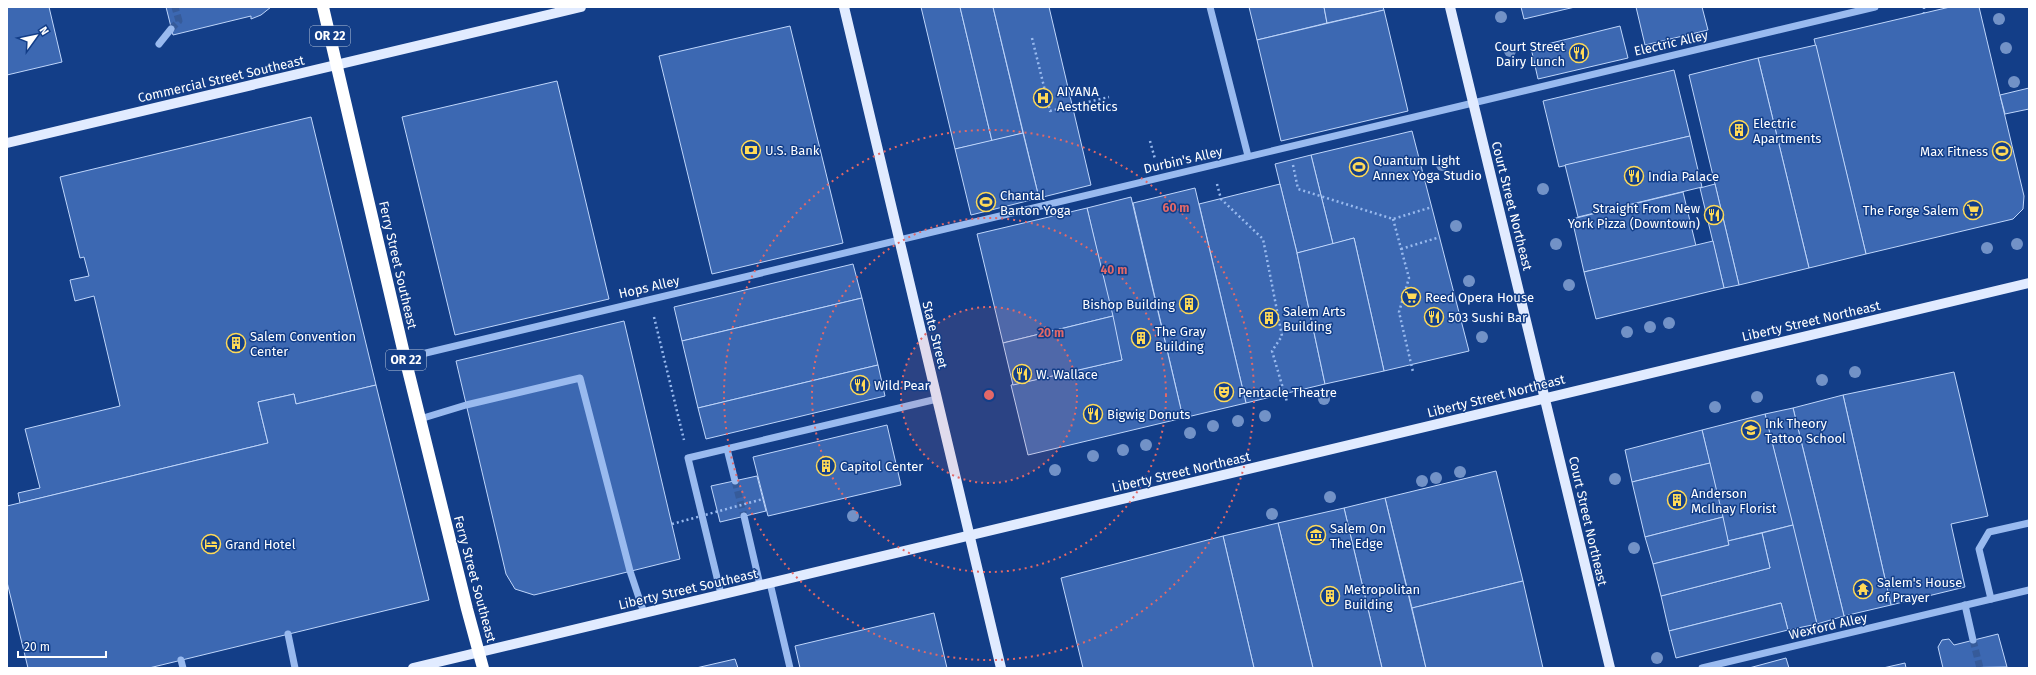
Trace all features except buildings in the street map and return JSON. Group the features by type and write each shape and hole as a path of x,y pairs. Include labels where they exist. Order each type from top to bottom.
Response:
{"highway":[{"name":"Ferry Street Southeast","path":"323,7 405,358 483,668"}],"main road":[{"name":"Commercial Street Southeast","path":"7,143 581,7"},
{"name":"State Street","path":"844,7 898,240 1001,668"},
{"name":"Court Street Northeast","path":"1450,7 1610,668"},
{"name":"Liberty Street Northeast","path":"970,535 2029,283"},
{"name":"Liberty Street Southeast","path":"413,668 970,535"}],"lane":[{"path":"1210,7 1248,156"},
{"name":"Electric Alley","path":"1473,103 1875,7"},
{"path":"159,44 171,29"},
{"name":"Durbin's Alley","path":"898,240 1473,103"},
{"name":"Hops Alley","path":"405,358 898,240"},
{"path":"420,418 466,405 580,378 630,571 644,613"},
{"path":"721,594 688,458 937,399"},
{"path":"727,449 735,481"},
{"path":"744,516 790,668"},
{"path":"1991,599 1979,549 1989,532 2029,522"},
{"name":"Wexford Alley","path":"1702,668 2029,590"},
{"path":"1965,605 1973,640"},
{"path":"288,634 295,668"},
{"path":"181,660 183,668"}],"path":[{"path":"1924,7 1924,13"},
{"path":"1032,38 1050,111 1109,97"},
{"path":"1292,160 1298,189 1393,219 1432,207"},
{"path":"1221,199 1263,239 1282,336 1272,351 1287,402"},
{"path":"1393,219 1409,278 1399,312 1413,372"},
{"path":"1401,249 1440,237"},
{"path":"650,299 688,458"},
{"path":"672,524 763,499"}],"tunnel":[{"path":"171,29 179,21 175,7"},
{"path":"735,481 744,516"},
{"path":"1973,640 1980,668"}],"place":[{"name":"Court Street Dairy Lunch","path":"1579,53"},
{"name":"AIYANA Aesthetics","path":"1043,98"},
{"name":"Electric Apartments","path":"1739,130"},
{"name":"U.S. Bank","path":"751,150"},
{"name":"Max Fitness","path":"2002,151"},
{"name":"Quantum Light Annex Yoga Studio","path":"1359,167"},
{"name":"India Palace","path":"1634,176"},
{"name":"Chantal Barton Yoga","path":"986,202"},
{"name":"The Forge Salem","path":"1973,210"},
{"name":"Straight From New York Pizza (Downtown)","path":"1714,215"},
{"name":"Reed Opera House","path":"1411,297"},
{"name":"Bishop Building","path":"1189,304"},
{"name":"503 Sushi Bar","path":"1434,317"},
{"name":"Salem Arts Building","path":"1269,318"},
{"name":"The Gray Building","path":"1141,338"},
{"name":"Salem Convention Center","path":"236,343"},
{"name":"W. Wallace","path":"1022,374"},
{"name":"Wild Pear","path":"860,385"},
{"name":"Pentacle Theatre","path":"1224,392"},
{"name":"Bigwig Donuts","path":"1093,414"},
{"name":"Ink Theory Tattoo School","path":"1751,430"},
{"name":"Capitol Center","path":"826,466"},
{"name":"Anderson McIlnay Florist","path":"1677,500"},
{"name":"Salem On The Edge","path":"1316,535"},
{"name":"Grand Hotel","path":"211,544"},
{"name":"Salem's House of Prayer","path":"1863,589"},
{"name":"Metropolitan Building","path":"1330,596"}]}
